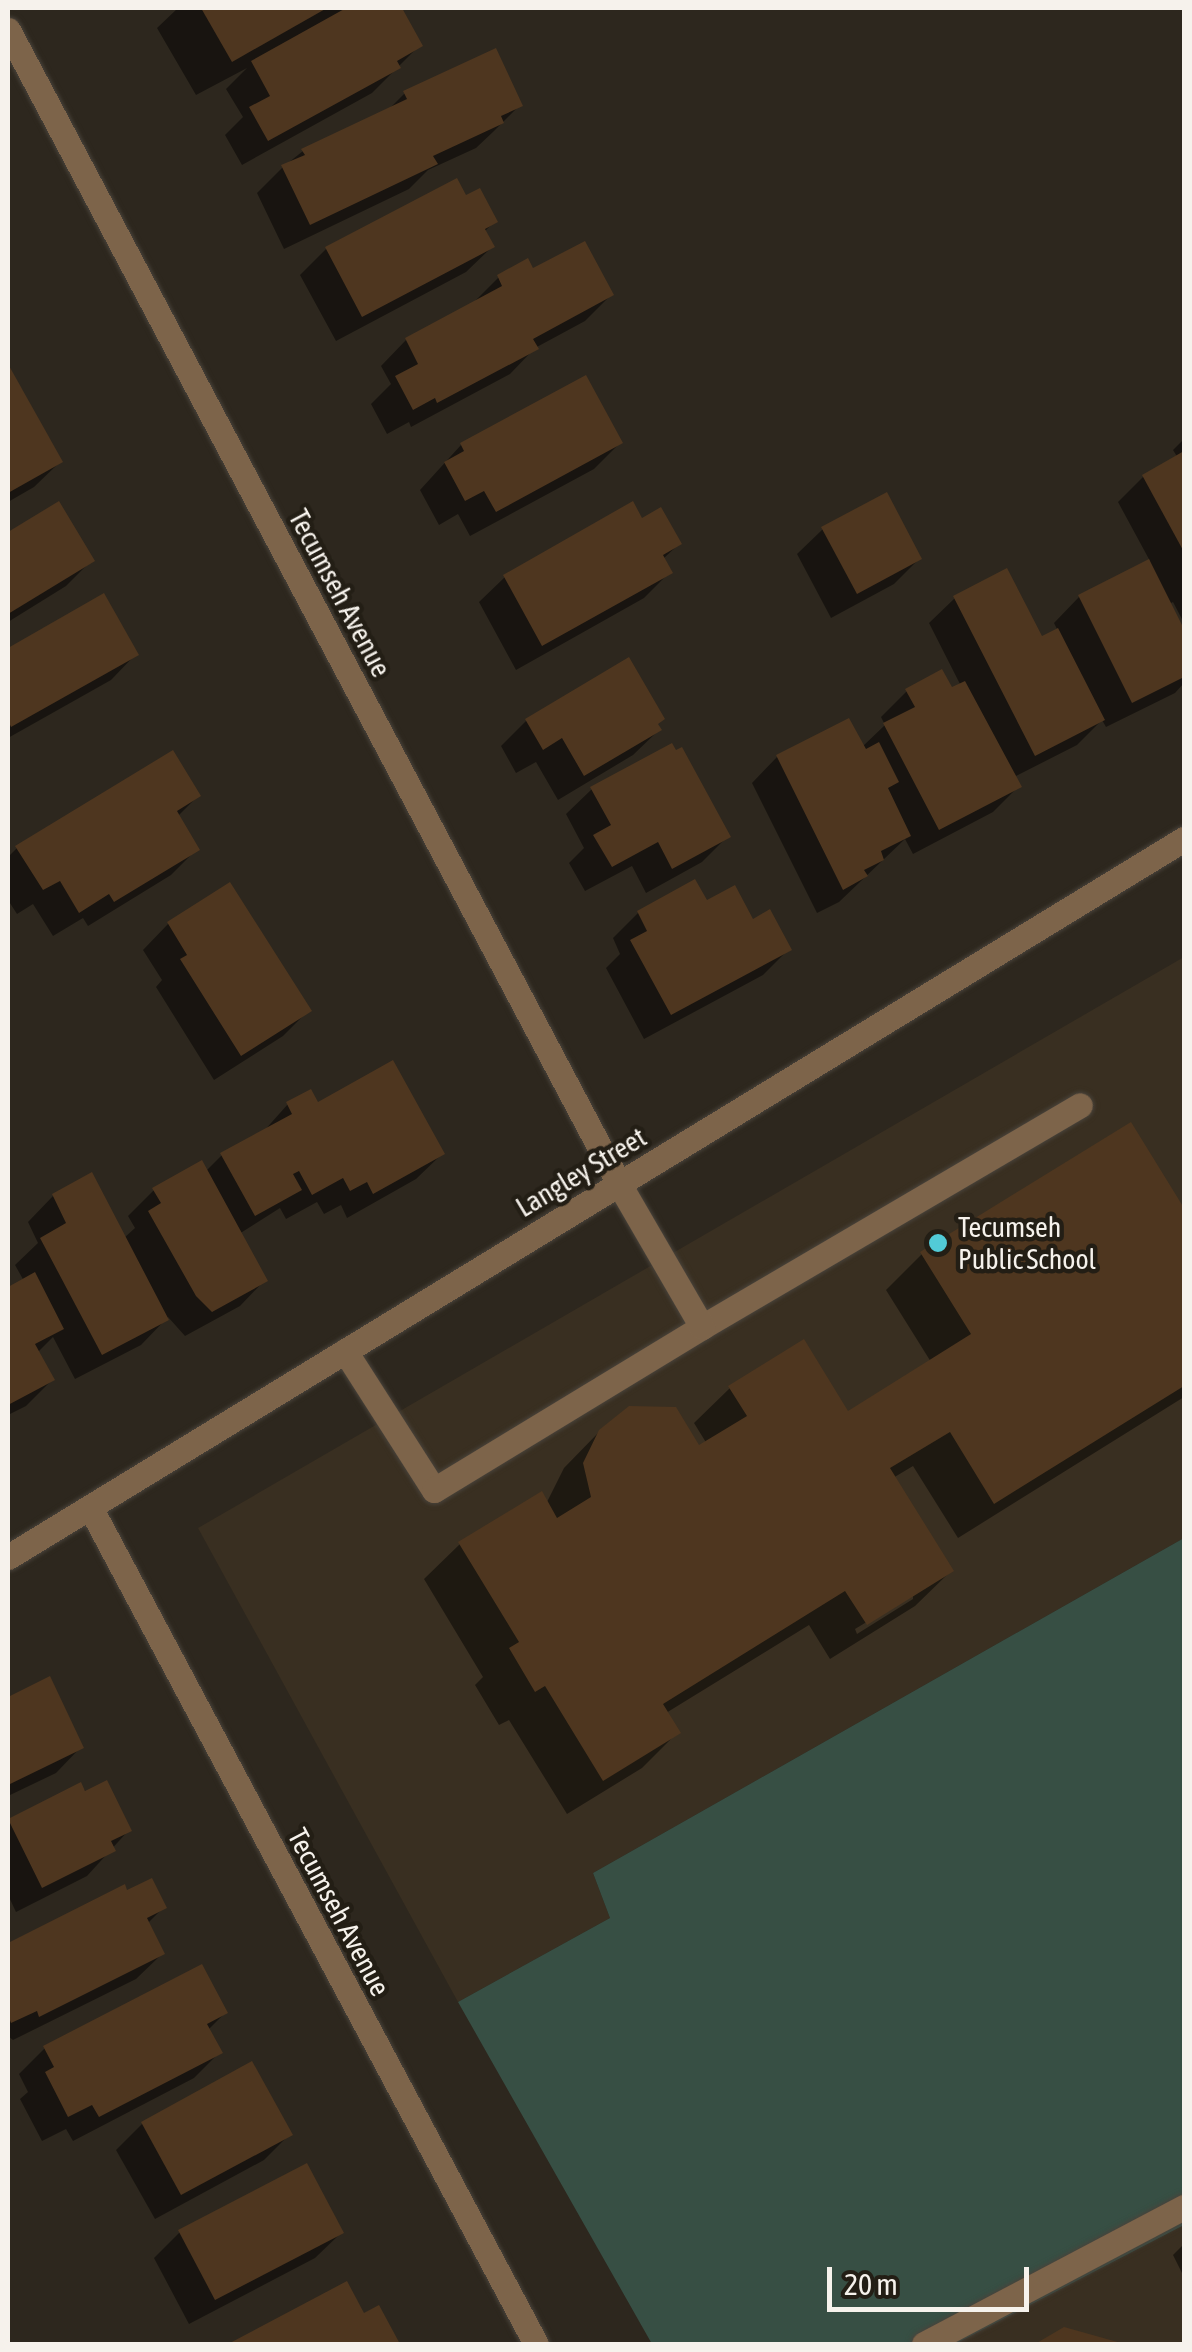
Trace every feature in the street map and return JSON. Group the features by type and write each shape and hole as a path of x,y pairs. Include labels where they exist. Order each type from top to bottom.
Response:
{"street":[{"name":"Tecumseh Avenue","path":"8,30 620,1184 702,1328"},
{"name":"Langley Street","path":"8,1557 1184,839"},
{"path":"346,1351 434,1490 1080,1105"},
{"name":"Tecumseh Avenue","path":"90,1507 536,2344"},
{"path":"924,2344 1184,2206"}],"shaded area":[{"name":"Tecumseh Public School","path":"1184,957 1184,1538 593,1873 610,1918 458,2002 198,1528"},
{"path":"1184,2225 1184,2344 955,2344"}],"green space":[{"path":"1184,1538 1184,2225 955,2344 652,2344 458,2002 610,1918 593,1873"}],"building":[{"path":"201,8 327,8 232,62"},
{"path":"346,8 402,8 423,46 397,61 401,68 268,141 249,107 270,96 251,61"},
{"path":"496,48 523,106 501,116 504,123 433,156 438,164 310,225 281,165 305,155 301,149 407,99 403,91"},
{"path":"457,178 466,195 480,188 498,222 485,229 495,247 362,317 325,247"},
{"path":"585,241 614,295 533,339 539,349 437,403 435,398 413,410 395,376 418,364 405,338 502,286 497,275 528,258 533,268"},
{"path":"8,364 63,462 8,493"},
{"path":"586,375 623,443 496,512 484,491 465,501 444,462 464,451 460,443"},
{"path":"1184,451 1184,552 1142,475"},
{"path":"887,492 922,559 857,594 821,527"},
{"path":"59,501 95,561 8,614 8,532"},
{"path":"633,501 642,518 661,507 682,544 663,555 673,573 542,646 503,575"},
{"path":"1149,559 1184,629 1184,677 1132,703 1078,595"},
{"path":"1007,568 1042,636 1058,628 1105,720 1035,756 953,596"},
{"path":"104,593 139,655 11,727 8,648"},
{"path":"629,657 665,719 658,724 662,730 584,776 562,738 543,750 525,719"},
{"path":"942,669 952,687 965,681 1022,787 939,830 883,723 915,707 905,689"},
{"path":"849,718 866,749 879,742 899,782 888,788 911,836 881,851 884,860 864,870 868,876 843,890 776,755"},
{"path":"672,743 676,750 682,747 731,837 672,869 658,842 612,867 593,835 611,825 590,787"},
{"path":"173,750 201,796 177,811 200,850 114,902 109,894 79,913 60,881 43,890 15,846"},
{"path":"695,879 707,900 735,885 753,919 770,909 792,950 671,1015 630,940 647,931 637,911"},
{"path":"230,882 312,1011 241,1056 180,959 187,955 167,922"},
{"path":"393,1060 445,1154 373,1194 367,1182 350,1191 343,1178 312,1195 299,1171 293,1174 302,1190 255,1216 220,1153 292,1114 286,1102 311,1089 318,1102"},
{"name":"Tecumseh Public School","path":"1131,1122 1184,1208 1184,1386 994,1504 950,1432 890,1468 954,1571 867,1625 845,1591 663,1704 681,1733 603,1781 545,1686 535,1692 509,1648 519,1642 458,1542 542,1491 557,1518 591,1497 583,1463 599,1430 629,1406 676,1407 699,1445 747,1416 728,1386 804,1339 848,1411 971,1334 920,1252"},
{"path":"202,1160 268,1281 212,1312 196,1296 148,1211 161,1203 152,1188"},
{"path":"92,1172 169,1320 102,1355 40,1238 66,1223 52,1194"},
{"path":"35,1272 64,1329 35,1344 55,1380 8,1405 8,1287"},
{"path":"50,1676 84,1748 8,1785 8,1697"},
{"path":"107,1780 132,1831 111,1841 116,1851 42,1888 8,1819 81,1782 85,1791"},
{"path":"152,1878 167,1908 147,1918 165,1954 39,2017 37,2011 11,2023 8,1943 125,1884 127,1890"},
{"path":"202,1964 228,2013 207,2024 223,2053 99,2117 92,2105 68,2117 45,2072 54,2067 43,2046"},
{"path":"252,2061 293,2135 181,2195 141,2122"},
{"path":"307,2163 344,2233 215,2300 178,2230"},
{"path":"347,2281 364,2313 379,2305 400,2344 228,2344"},
{"path":"1064,2327 1121,2343 1035,2344"}],"place":[{"name":"Tecumseh Public School","path":"938,1243"}]}
